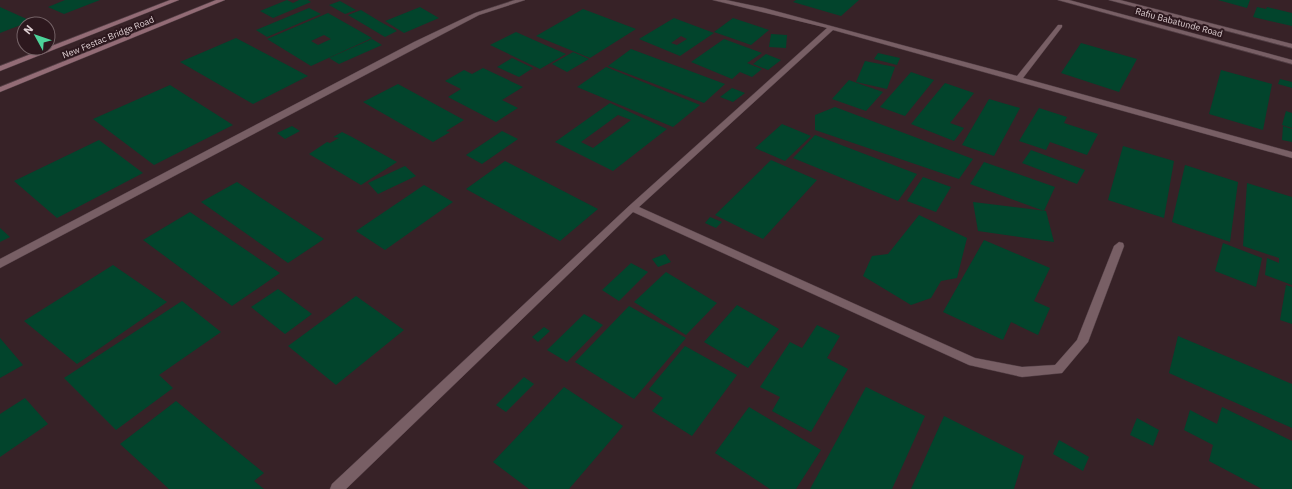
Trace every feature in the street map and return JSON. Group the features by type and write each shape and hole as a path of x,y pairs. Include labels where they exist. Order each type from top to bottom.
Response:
{"main road":[{"name":"New Festac Bridge Road","path":"0,69 176,0"},
{"name":"New Festac Bridge Road","path":"0,90 222,0"}],"street":[{"path":"0,264 416,44 477,14 522,0"},
{"path":"716,0 762,9 832,27 1292,155"},
{"name":"Rafiu Babatunde Road","path":"1061,0 1292,62"},
{"name":"Rafiu Babatunde Road","path":"1112,0 1292,46"},
{"path":"1019,78 1060,26"},
{"path":"337,489 632,208 832,27"},
{"path":"632,208 973,362 1022,372 1058,370 1082,342 1119,246"}],"building":[{"path":"65,0 100,0 64,14 48,7"},
{"path":"287,0 293,3 299,0 308,0 311,2 273,18 260,11"},
{"path":"796,0 859,0 841,16 793,2"},
{"path":"1218,0 1250,0 1247,8"},
{"path":"340,1 356,10 345,14 329,5"},
{"path":"0,7 20,16 16,16 16,27 0,33"},
{"path":"420,7 439,18 404,33 385,21"},
{"path":"1257,7 1266,9 1267,7 1292,13 1292,26 1253,17"},
{"path":"309,8 321,14 267,37 256,30"},
{"path":"583,9 636,29 590,58 536,36"},
{"path":"361,10 397,31 385,37 348,15"},
{"path":"328,13 372,38 311,66 267,39","holes":["324,35 331,39 318,45 311,41"]},
{"path":"674,18 714,33 680,56 639,39","holes":["681,36 687,39 677,45 671,43"]},
{"path":"733,18 769,30 751,45 714,32"},
{"path":"516,32 566,54 540,69 490,45"},
{"path":"771,34 787,35 786,48 769,47"},
{"path":"236,38 308,76 253,104 180,62"},
{"path":"372,39 382,45 339,64 329,58"},
{"path":"724,39 762,53 747,63 762,69 752,77 740,72 732,79 691,62"},
{"path":"1081,43 1137,59 1119,92 1061,73"},
{"path":"631,49 725,84 704,103 608,66"},
{"path":"573,52 589,59 567,72 552,64"},
{"path":"878,53 900,58 897,65 874,59"},
{"path":"766,54 781,60 768,70 753,64"},
{"path":"512,58 533,68 519,77 497,67"},
{"path":"865,61 895,67 887,89 856,82"},
{"path":"606,67 700,105 673,127 577,87"},
{"path":"483,68 523,87 502,100 518,108 496,122 448,97 461,89 445,81 464,70 472,74"},
{"path":"1221,70 1272,84 1263,130 1209,114"},
{"path":"911,72 934,80 905,116 880,107"},
{"path":"1280,79 1292,82 1292,88 1278,84"},
{"path":"849,80 883,92 866,111 832,99"},
{"path":"945,83 974,93 950,123 964,128 954,141 911,124"},
{"path":"398,84 464,120 446,131 450,132 433,142 363,102"},
{"path":"170,85 233,125 154,165 93,119"},
{"path":"732,88 745,93 733,102 720,97"},
{"path":"989,99 1020,108 994,156 962,145"},
{"path":"610,103 667,129 613,171 555,142","holes":["618,115 631,120 593,148 581,142"]},
{"path":"835,107 973,159 959,179 815,130 815,115"},
{"path":"1039,108 1067,117 1064,123 1098,134 1087,155 1050,142 1046,150 1019,141"},
{"path":"1286,111 1292,113 1292,128 1282,125"},
{"path":"782,124 811,136 785,161 755,148"},
{"path":"292,126 300,131 285,139 277,133"},
{"path":"1283,126 1292,129 1292,142 1282,140"},
{"path":"502,131 518,139 482,164 466,155"},
{"path":"342,132 397,162 361,185 309,154 327,142 330,143 339,138 333,137"},
{"path":"815,135 917,174 898,201 793,158"},
{"path":"99,140 143,173 57,218 14,181"},
{"path":"1123,146 1174,161 1164,218 1108,200"},
{"path":"1031,150 1085,170 1077,184 1022,163"},
{"path":"771,160 817,180 763,239 715,215"},
{"path":"505,161 598,209 560,241 466,189"},
{"path":"984,162 1055,187 1044,211 970,184"},
{"path":"1185,165 1238,182 1230,242 1172,222"},
{"path":"405,166 416,176 378,194 368,183"},
{"path":"923,177 951,187 936,212 907,201"},
{"path":"237,182 324,239 288,263 201,202"},
{"path":"1247,183 1292,197 1292,285 1265,275 1267,258 1279,263 1279,258 1243,246"},
{"path":"424,185 453,202 385,250 356,231"},
{"path":"973,202 1046,211 1054,242 978,231"},
{"path":"190,212 280,273 232,306 143,240"},
{"path":"919,215 967,238 957,278 941,281 931,298 911,305 863,276 872,256 888,254"},
{"path":"710,217 722,222 716,228 705,223"},
{"path":"0,228 10,237 0,242"},
{"path":"984,240 1050,268 1034,301 1050,308 1038,335 1011,322 1003,340 943,312"},
{"path":"1223,243 1262,258 1256,287 1215,271"},
{"path":"665,254 671,262 658,267 652,259"},
{"path":"631,263 648,272 619,301 602,290"},
{"path":"113,265 167,302 77,364 24,321"},
{"path":"666,272 717,303 686,335 634,302"},
{"path":"1286,285 1292,287 1292,324 1280,320"},
{"path":"278,289 312,314 285,334 251,307"},
{"path":"356,296 404,330 336,385 288,346"},
{"path":"182,301 221,332 159,375 173,388 116,430 64,378"},
{"path":"737,305 779,329 748,368 704,342"},
{"path":"629,306 686,338 634,399 575,362"},
{"path":"584,314 603,325 567,362 547,350"},
{"path":"817,325 840,336 827,358 848,369 811,432 772,411 780,397 760,387 790,342 802,348"},
{"path":"544,327 550,331 538,342 532,337"},
{"path":"1178,336 1292,384 1292,428 1169,373"},
{"path":"0,338 23,365 0,378"},
{"path":"685,346 737,375 692,436 652,411 663,398 649,389"},
{"path":"524,377 534,384 506,412 496,405"},
{"path":"564,387 623,426 569,489 529,489 493,462"},
{"path":"866,387 925,416 892,489 810,489"},
{"path":"25,398 48,424 0,457 0,414"},
{"path":"176,401 264,473 254,481 264,489 169,489 120,444"},
{"path":"749,407 821,450 796,489 770,489 715,453"},
{"path":"1222,407 1292,441 1292,489 1262,489 1209,461 1213,445 1184,430 1190,410 1217,424"},
{"path":"944,416 1024,456 1014,489 911,489"},
{"path":"1137,418 1159,430 1153,446 1130,435"},
{"path":"1059,440 1089,457 1083,471 1053,454"}]}
